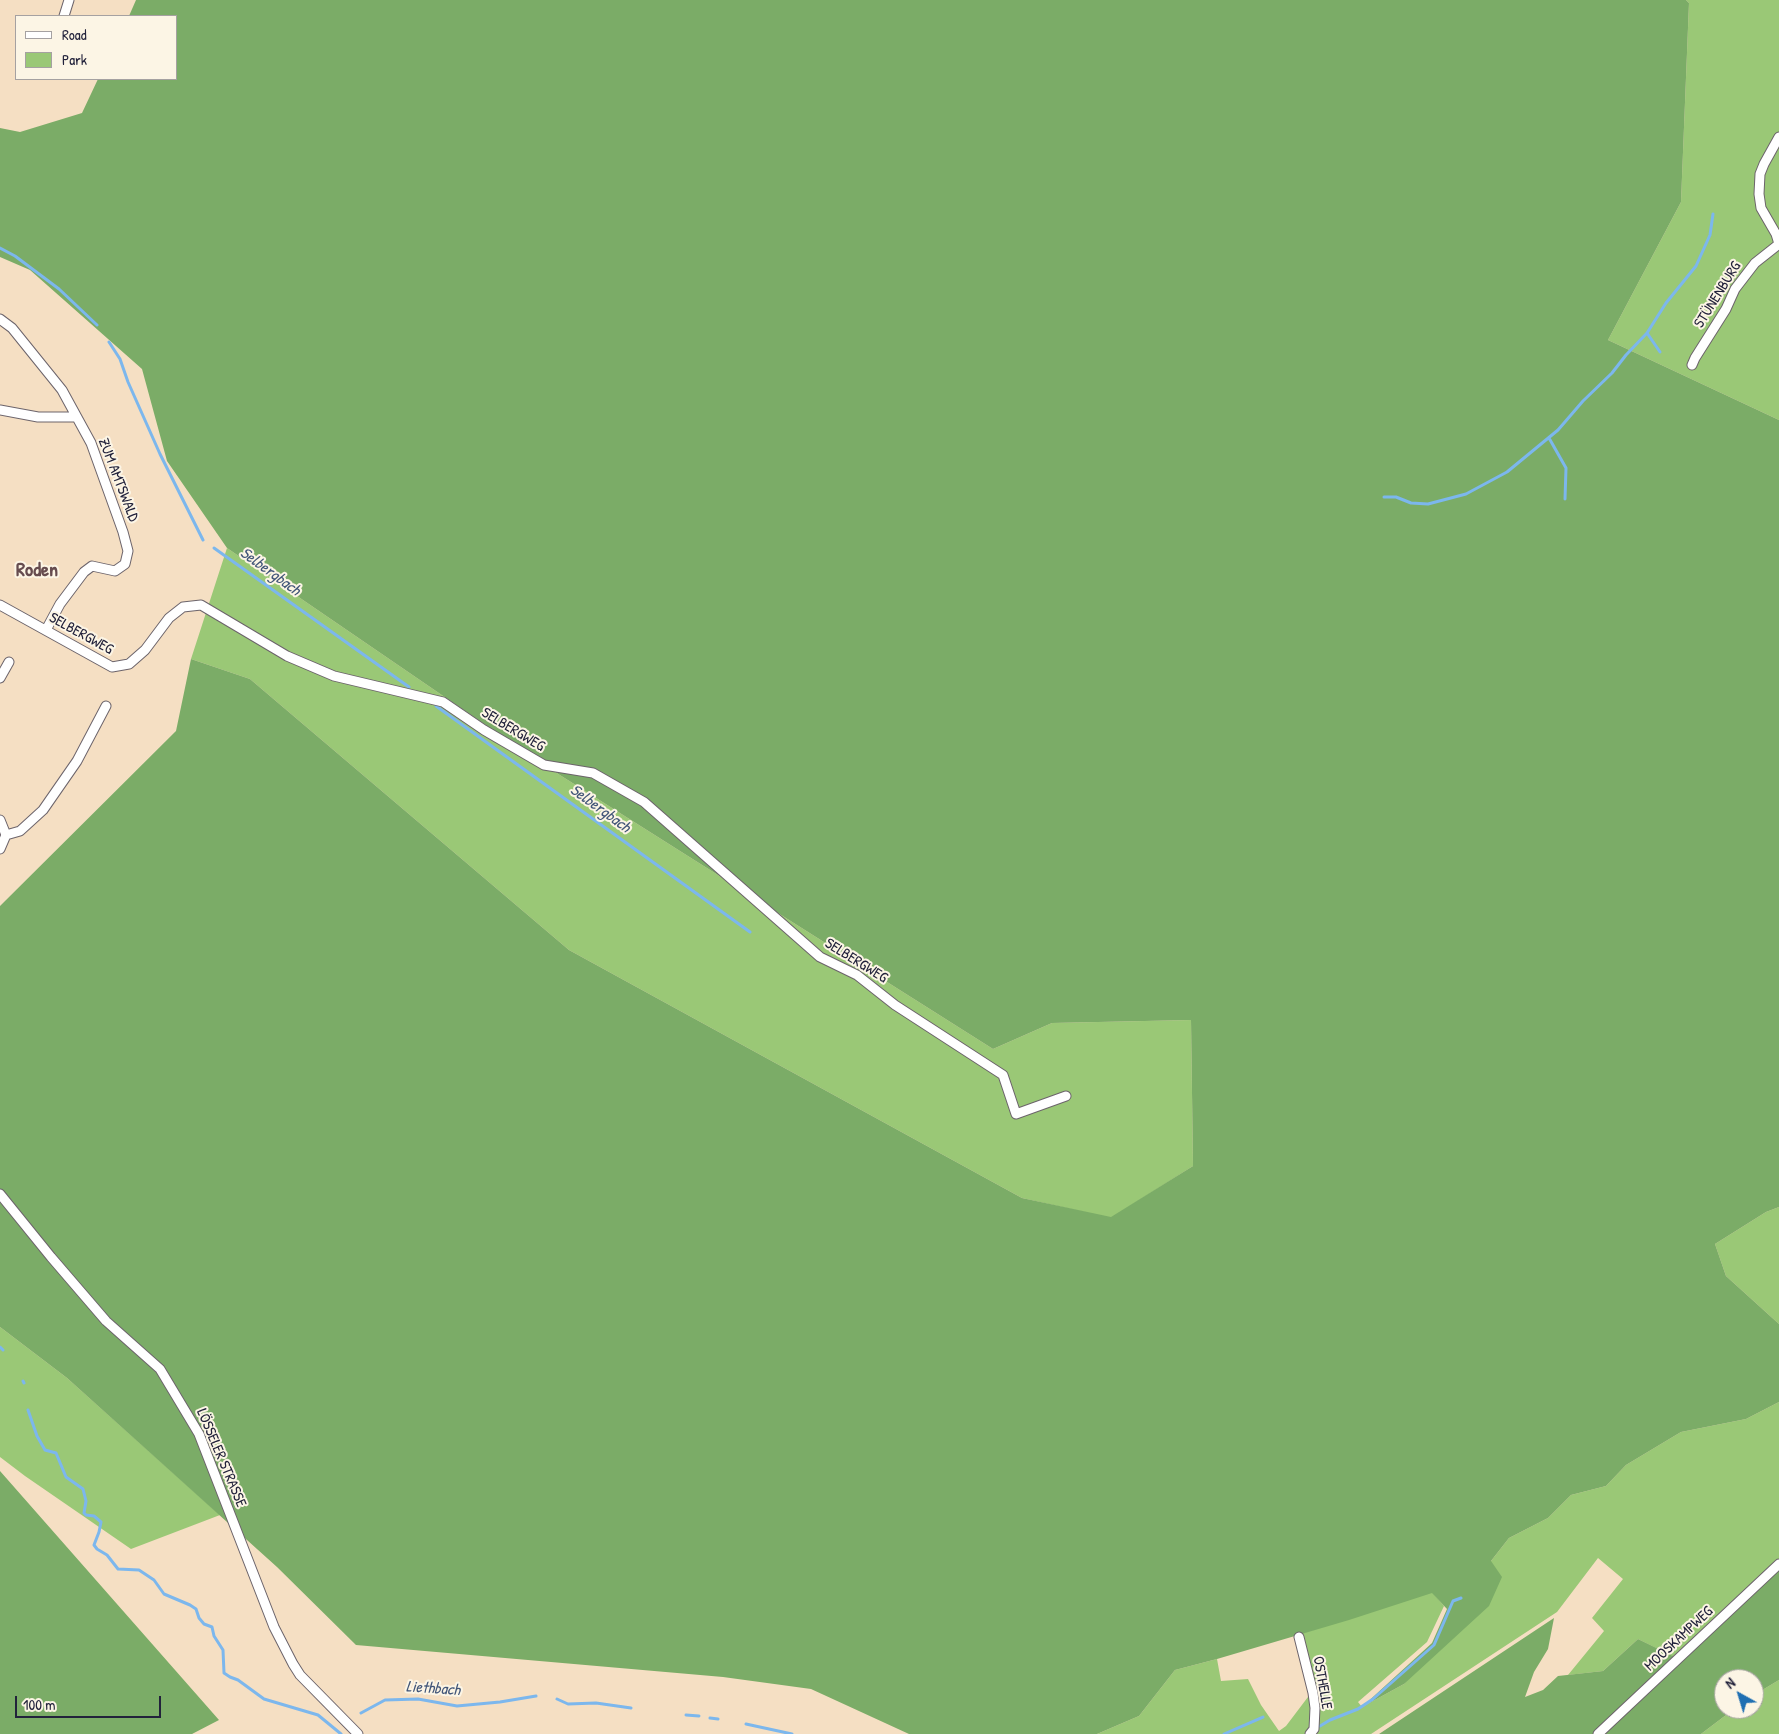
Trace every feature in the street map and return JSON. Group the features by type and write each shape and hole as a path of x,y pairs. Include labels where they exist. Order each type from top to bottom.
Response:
{"street":[{"path":"64,15 69,0"},
{"name":"STÜNENBURG","path":"1692,365 1735,289 1755,263 1779,244 1776,234 1761,208 1759,194 1760,174 1779,137"},
{"name":"ZUM AMTSWALD","path":"0,319 12,328 35,354 62,390 91,443 128,551 125,564 114,572 92,566 84,572 60,604 46,630"},
{"path":"0,410 38,418 76,417"},
{"name":"SELBERGWEG","path":"0,605 112,667 129,664 146,650 169,618 184,607 201,604 286,656 334,676 443,702 484,730 544,765 593,773 644,802 820,956 857,975 895,1005 1003,1075 1016,1114 1066,1096"},
{"path":"0,678 10,662"},
{"path":"6,835 20,832 43,810 77,761 106,706"},
{"path":"0,820 6,835 0,849"},
{"name":"LÖSSELER STRASSE","path":"0,1194 51,1257 106,1320 160,1369 199,1434 274,1627 293,1664 300,1675 358,1734"},
{"name":"MOOSKAMPWEG","path":"1598,1734 1779,1564"},
{"name":"OSTHELLE","path":"1299,1637 1315,1708 1314,1729 1310,1734"}],"green space":[{"path":"136,0 1686,0 1689,3 1681,202 1608,340 1779,420 1779,1207 1766,1212 1715,1244 1726,1276 1779,1324 1779,1402 1746,1419 1681,1432 1626,1465 1606,1486 1571,1495 1548,1518 1509,1538 1491,1561 1502,1577 1489,1606 1404,1684 1362,1707 1432,1643 1447,1609 1432,1593 1349,1620 1175,1670 1139,1716 1097,1734 909,1734 811,1689 723,1677 356,1645 277,1567 67,1378 0,1327 0,906 176,731 191,659 250,679 569,950 1022,1198 1111,1217 1193,1166 1191,1020 1052,1023 993,1049 544,765 227,548 167,461 142,369 30,270 0,257 0,128 20,132 82,113 98,80 178,80 178,15 129,15"},
{"path":"1686,0 1779,0 1779,420 1608,340 1681,202 1689,3"},
{"path":"227,548 544,765 993,1049 1052,1023 1191,1020 1193,1166 1111,1218 1022,1198 569,950 250,679 191,659"},
{"path":"1779,1207 1779,1324 1726,1276 1715,1244 1766,1212"},
{"path":"0,1327 67,1378 220,1515 131,1549 0,1457"},
{"path":"1779,1402 1779,1561 1676,1658 1638,1639 1603,1671 1568,1675 1604,1631 1592,1618 1623,1579 1598,1558 1557,1612 1371,1734 1313,1734 1316,1731 1300,1634 1432,1592 1444,1606 1427,1642 1358,1702 1362,1707 1404,1684 1509,1538 1548,1518 1571,1495 1606,1486 1626,1465 1681,1432 1746,1419"},
{"path":"0,1471 219,1720 192,1734 0,1734"},
{"path":"1779,1568 1779,1680 1764,1689 1764,1669 1714,1669 1714,1719 1721,1719 1701,1734 1379,1734 1554,1618 1548,1649 1534,1672 1525,1697 1543,1690 1558,1676 1603,1671 1638,1639 1683,1661"},
{"path":"1217,1659 1221,1681 1248,1679 1261,1705 1279,1731 1286,1726 1311,1693 1312,1728 1307,1734 1097,1734 1139,1716 1175,1670"},
{"path":"1779,1680 1779,1734 1701,1734 1721,1719 1764,1719 1764,1689"}],"waterway":[{"path":"1384,497 1396,497 1411,503 1428,504 1466,494 1507,472 1558,430 1647,333 1666,303 1696,266 1710,235 1713,214"},
{"name":"Selbergbach","path":"0,248 15,256 59,289 97,325"},
{"path":"1647,333 1660,352"},
{"name":"Selbergbach","path":"109,342 120,359 128,382 160,454 203,540"},
{"path":"1549,438 1566,468 1565,499"},
{"name":"Selbergbach","path":"214,548 409,687"},
{"name":"Selbergbach","path":"436,706 750,932"},
{"path":"0,1347 3,1350"},
{"path":"28,1410 37,1436 45,1450 56,1453 66,1477 83,1489 86,1501 84,1513 94,1516 101,1522 94,1545 97,1549 107,1555 118,1569 139,1570 154,1580 164,1594 196,1609 199,1618 204,1624 212,1627 214,1636 223,1650 224,1673 238,1680 264,1699 318,1715 341,1734"},
{"path":"1320,1726 1358,1709 1373,1699 1434,1645 1453,1601 1461,1598"},
{"name":"Liethbach","path":"361,1713 385,1700 418,1699 457,1706 536,1696"},
{"name":"Liethbach","path":"557,1699 568,1704 596,1703 631,1708"},
{"name":"Liethbach","path":"686,1715 699,1716"},
{"path":"1224,1734 1263,1717"},
{"name":"Liethbach","path":"710,1718 718,1719"},
{"name":"Liethbach","path":"746,1724 792,1734"}],"district":[{"name":"Roden","path":"37,571"}]}
